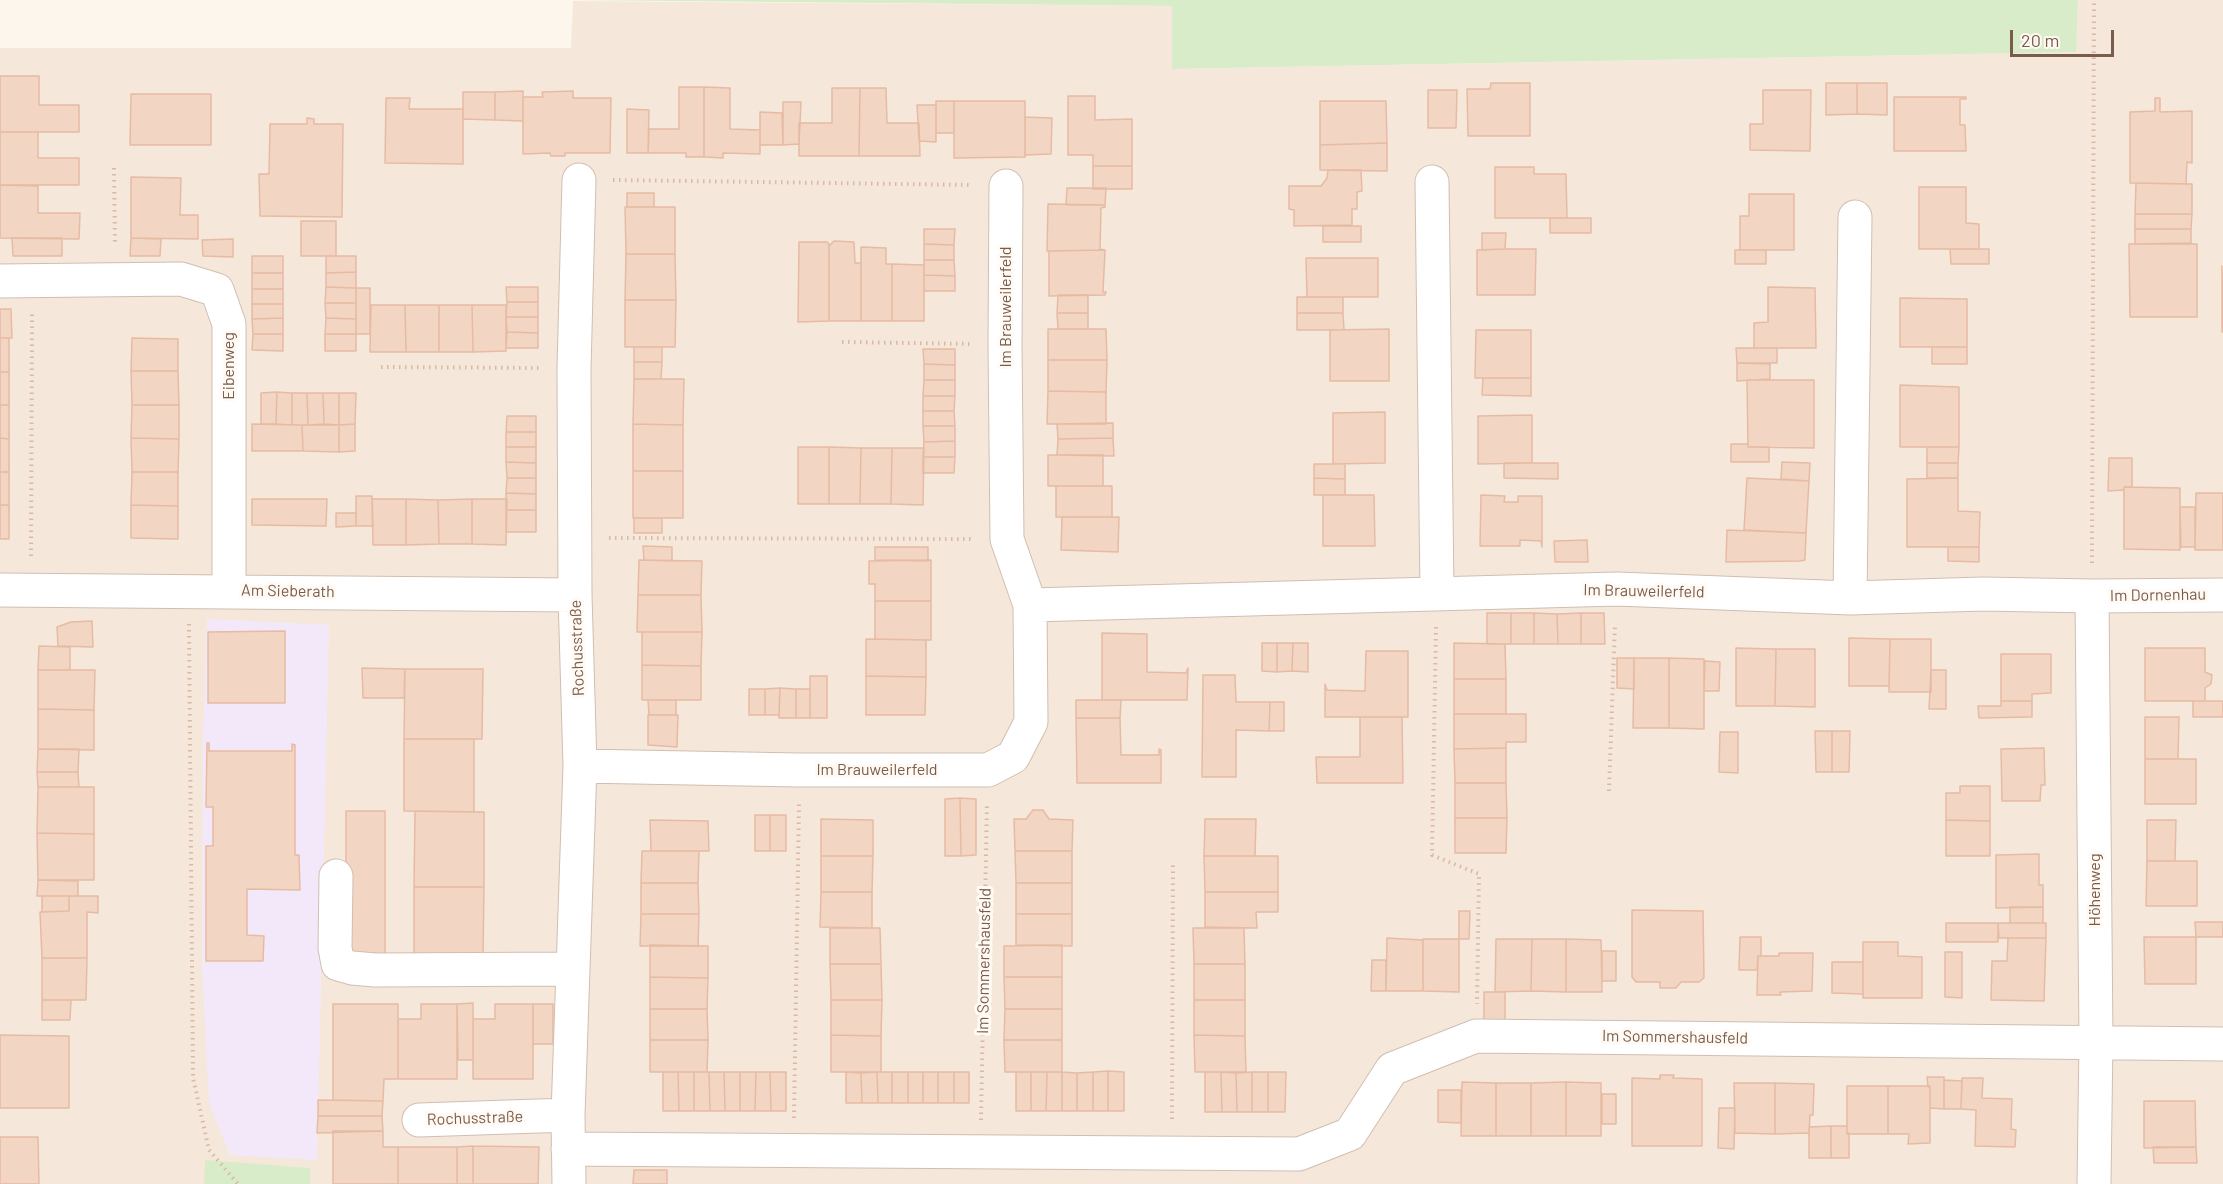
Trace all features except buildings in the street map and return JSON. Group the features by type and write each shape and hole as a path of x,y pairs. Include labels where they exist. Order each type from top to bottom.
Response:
{"street":[{"name":"Rochusstraße","path":"569,1184 568,1115 580,765 575,595 574,369 579,180"},
{"path":"1432,182 1437,593"},
{"name":"Im Brauweilerfeld","path":"580,765 799,770 988,770 1013,757 1031,722 1030,605 1007,539 1006,186"},
{"path":"1850,598 1855,218"},
{"name":"Eibenweg","path":"0,282 181,279 217,290 229,324 229,591"},
{"name":"Im Brauweilerfeld","path":"1030,605 1617,589 1850,598 1983,594 2092,596"},
{"name":"Am Sieberath","path":"15,590 575,595"},
{"name":"Im Dornenhau","path":"2092,596 2223,595"},
{"name":"Höhenweg","path":"2092,596 2096,1041 2094,1184"},
{"path":"336,876 335,948 338,964 375,970 573,969"},
{"name":"Im Sommershausfeld","path":"568,1149 1299,1154 1350,1134 1392,1069 1476,1036 2223,1044"},
{"name":"Rochusstraße","path":"419,1120 568,1115"}],"path":[{"path":"2092,596 2094,0"},
{"path":"114,168 115,280"},
{"path":"579,180 1006,186"},
{"path":"15,590 32,281"},
{"path":"842,342 1005,345"},
{"path":"381,367 574,369"},
{"path":"576,537 1007,539"},
{"path":"1609,791 1617,589"},
{"path":"189,591 193,1078 209,1150 238,1184"},
{"path":"1437,593 1432,855 1479,874 1476,1036"},
{"path":"794,1151 799,770"},
{"name":"Im Sommershausfeld","path":"980,1151 988,770"},
{"path":"1172,1153 1173,864"}],"shaded area":[{"path":"2078,0 2223,0 2223,1184 0,1184 0,48 571,48 573,1 1172,6 1172,69 2075,52"},
{"path":"207,619 329,625 317,1160 230,1155 209,1103 202,963 203,740"}],"green space":[{"path":"573,0 2078,0 2076,52 1172,69 1172,6"},
{"path":"205,1160 310,1168 310,1184 204,1184"}]}
